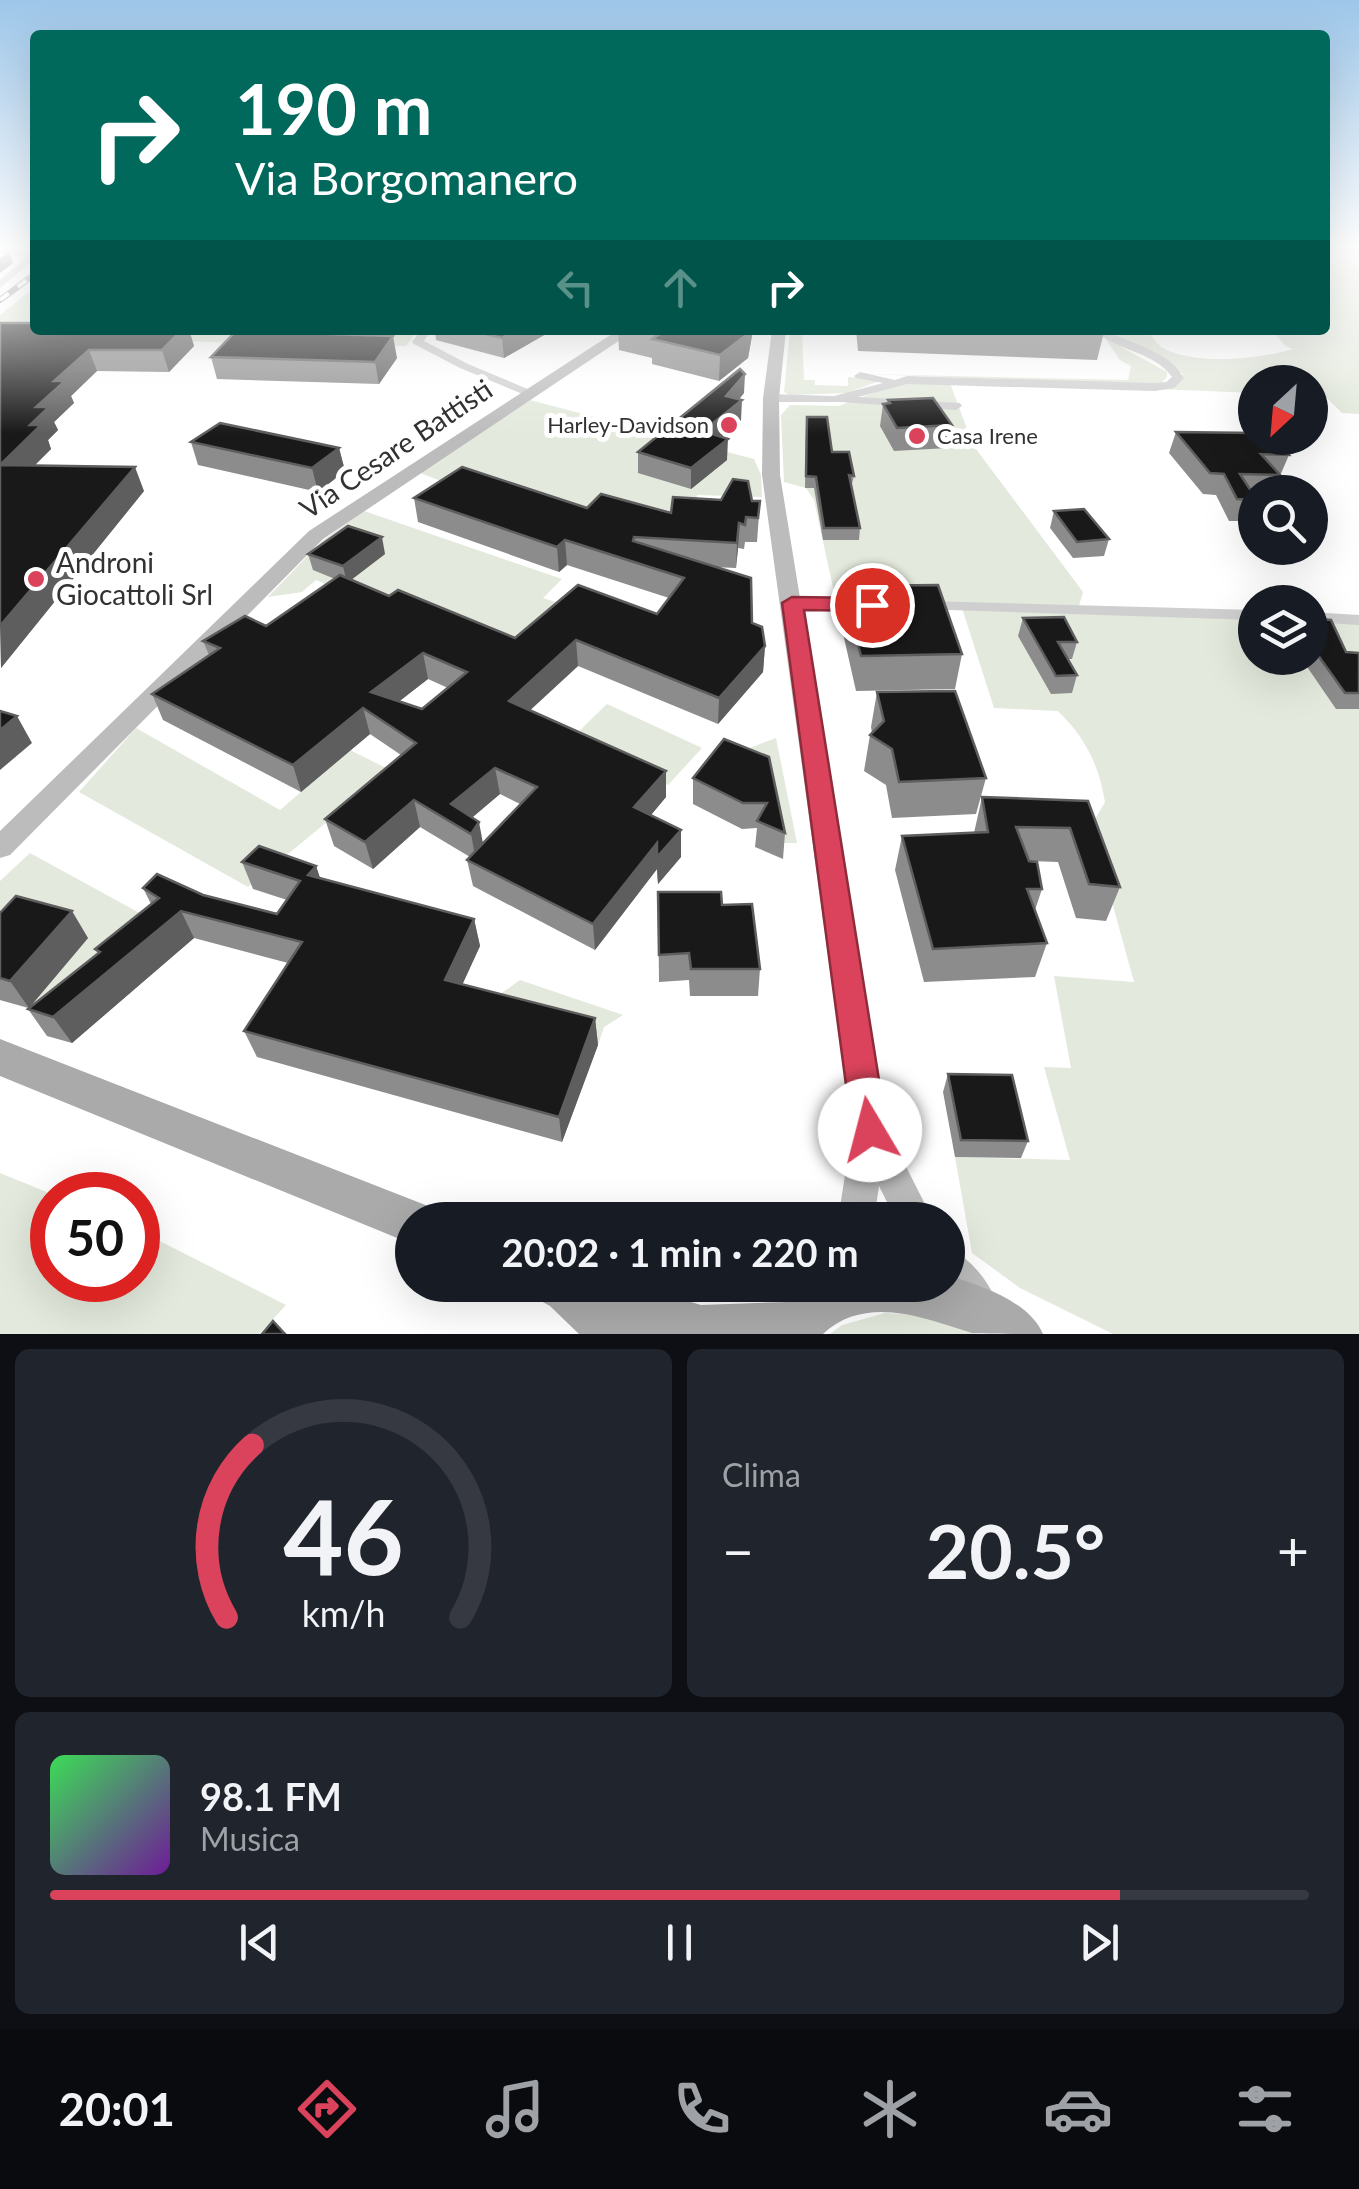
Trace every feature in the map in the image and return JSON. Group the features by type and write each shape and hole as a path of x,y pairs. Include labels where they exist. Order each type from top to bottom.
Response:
{"main road":[{"name":"Via Cesare Battisti","path":"0,848 316,534 620,335"},
{"path":"778,335 771,398 771,475 870,1130 859,1202"},
{"path":"0,1057 395,1215"},
{"path":"870,1130 907,1202"},
{"path":"965,1284 1004,1324"},
{"path":"611,1302 701,1330 808,1314 856,1292 900,1287 944,1294 1004,1324"},
{"path":"578,1302 616,1334"}],"street":[{"path":"423,335 418,342 436,354 529,392"},
{"path":"860,376 895,381 1155,387 1170,385 1178,378 1172,368 1107,335"},
{"path":"834,400 895,381"},
{"path":"803,399 820,383"},
{"path":"771,398 956,406"},
{"path":"792,603 892,605"},
{"path":"912,606 1238,614"},
{"path":"1328,619 1359,620"}],"shaded area":[{"path":"7,309 30,309 30,335 414,335 406,346 288,345 0,334 0,315"},
{"path":"1330,309 1359,309 1359,414 1342,413 1328,399 1328,365 1238,365 1238,392 1157,389 1174,386 1183,374 1114,335 1151,335 1163,348 1177,354 1210,359 1263,356 1293,349 1277,335 1330,335"},
{"path":"790,335 802,335 804,380 815,380 815,385 848,386 848,377 882,380 847,393 784,392"},
{"path":"1105,338 1167,372 1167,377 1161,383 1141,384 866,374 1128,380 1131,366 1120,360"},
{"path":"901,382 950,383 973,445 1083,592 1079,606 836,601 814,500 806,488 784,482 781,415 790,405 839,406"},
{"path":"530,400 754,459 761,475 762,497 697,495 694,522 674,522 465,490 420,473"},
{"path":"364,511 562,579 543,598 580,610 518,664 316,580 302,592 268,597 323,540"},
{"path":"962,608 1238,617 1238,675 1328,675 1328,622 1359,623 1359,1334 1113,1334 1020,1288 972,1253 955,1157 1070,1160 1044,1067 1071,1068 1054,976 1134,982 1091,826 1105,802 1089,752 1058,711 994,708"},
{"path":"607,704 702,748 668,785 571,739"},
{"path":"136,728 280,810 350,750 390,770 248,887 79,792"},
{"path":"776,738 797,843 775,843 726,757"},
{"path":"30,853 145,916 43,1013 0,1000 0,881"},
{"path":"520,980 623,1015 604,1027 598,1045 451,1007 462,984 499,995"},
{"path":"0,1173 30,1185 30,1302 160,1302 160,1241 286,1305 259,1334 0,1334"},
{"path":"885,1313 931,1316 977,1334 830,1334 842,1325"}],"building":[{"path":"0,323 30,323 30,335 177,335 162,350 89,350 54,381 65,381 36,407 49,407 30,425 41,425 0,465"},
{"path":"232,335 393,336 375,362 211,357"},
{"path":"658,335 746,335 720,355 652,339"},
{"path":"740,369 745,374 726,396 742,400 703,431 728,439 691,468 638,452"},
{"path":"933,398 952,425 897,428 883,404 890,403 888,400"},
{"path":"807,417 827,417 832,452 849,452 854,476 849,475 860,528 824,528 816,477 806,476"},
{"path":"220,423 339,448 312,468 191,442"},
{"path":"1176,432 1238,433 1238,455 1262,455 1280,475 1238,475 1238,499 1224,474 1210,473"},
{"path":"0,465 135,467 0,626"},
{"path":"462,467 587,508 601,494 671,513 673,497 721,500 733,479 748,481 752,501 760,501 758,518 746,517 745,525 739,523 737,543 634,537 633,541 751,578 752,623 762,627 765,646 719,698 576,640 509,701 666,771 634,807 681,830 657,857 657,843 593,924 467,860 537,787 495,768 451,804 479,822 471,834 414,800 365,842 325,819 416,743 363,708 293,765 152,694 220,648 203,641 245,616 266,626 340,575 389,596 398,590 515,638 578,585 657,614 684,578 565,540 557,547 414,498","holes":["423,653 467,672 422,709 371,692"]},
{"path":"1084,509 1109,539 1077,542 1054,511"},
{"path":"348,526 382,537 343,566 308,554"},
{"path":"938,585 962,654 861,656 844,586"},
{"path":"1064,617 1077,642 1058,642 1077,675 1056,676 1023,618"},
{"path":"1328,620 1346,652 1359,653 1359,693 1345,693 1328,669"},
{"path":"955,691 986,778 899,782 892,749 870,735 884,721 877,692"},
{"path":"0,711 17,716 0,730"},
{"path":"724,739 769,757 785,833 757,821 767,803 743,803 693,778"},
{"path":"982,797 1088,801 1120,887 1089,884 1070,828 1016,827 1029,861 1037,862 1042,889 1027,889 1047,943 933,949 902,836 988,832"},
{"path":"259,846 316,866 308,875 474,919 445,980 595,1018 559,1117 244,1031 302,942 181,911 53,1017 28,1009 100,952 95,949 159,898 143,888 157,874 203,895 277,914 300,881 242,862"},
{"path":"658,892 721,892 722,905 752,904 760,969 691,969 689,953 659,955"},
{"path":"16,896 72,911 10,981 0,978 0,913"},
{"path":"948,1074 1012,1075 1028,1141 961,1140"},
{"path":"273,1321 285,1334 262,1334"}],"place":[{"name":"Harley-Davidson","path":"729,425"},
{"name":"Casa Irene","path":"917,436"},
{"name":"Androni Giocattoli Srl","path":"36,579"}],"route":[{"path":"870,1130 792,603 872,605"}]}
